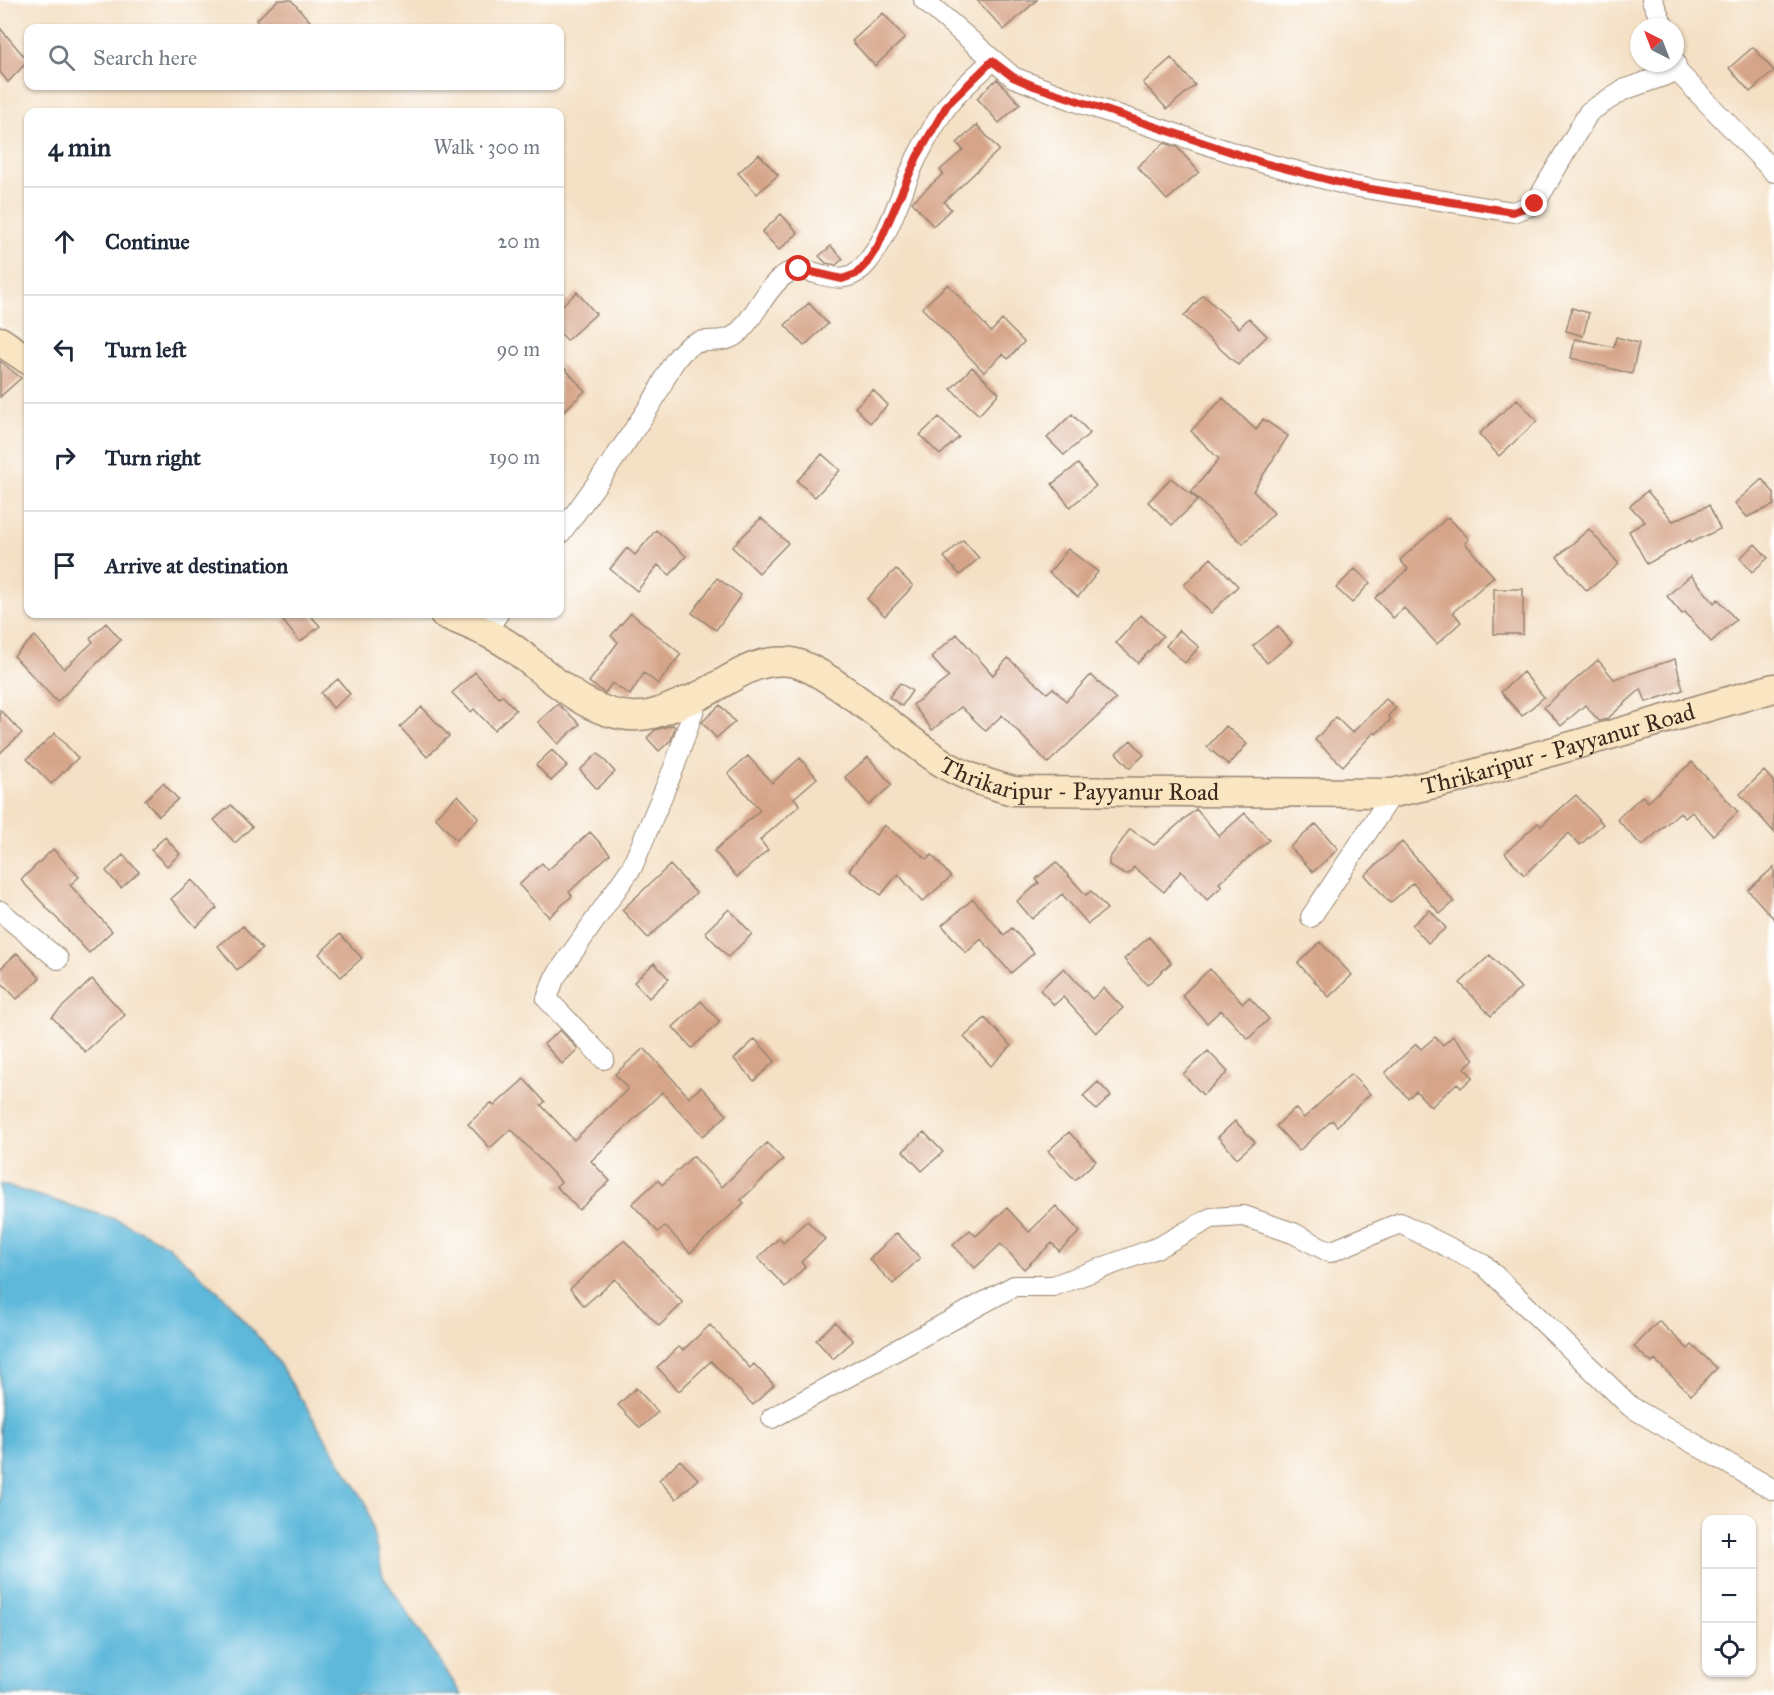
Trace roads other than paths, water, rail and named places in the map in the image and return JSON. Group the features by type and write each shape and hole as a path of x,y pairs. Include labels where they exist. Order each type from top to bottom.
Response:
{"main road":[{"path":"0,341 24,357"},
{"name":"Thrikaripur - Payyanur Road","path":"468,618 491,622 516,650 546,675 588,704 618,714 647,715 698,697 730,676 761,664 791,662 816,671 943,764 985,783 1013,791 1393,793 1456,779 1774,688"}],"street":[{"path":"924,0 1013,77 1045,90 1264,163 1352,186 1513,212 1535,204 1589,111 1623,90 1664,72"},
{"path":"1652,0 1660,18"},
{"path":"564,529 610,468 663,386 673,363 687,347 698,341 729,341 740,331 783,277 799,269 842,279 856,274 866,264 878,246 917,157 947,105 992,61"},
{"path":"1681,72 1774,172"},
{"path":"604,1059 547,999 554,979 632,867 675,765 698,697"},
{"path":"1311,917 1393,793"},
{"path":"0,911 58,959"},
{"path":"772,1418 1014,1286 1053,1286 1159,1247 1211,1218 1245,1216 1293,1233 1330,1252 1400,1223 1485,1265 1631,1407 1774,1490"}],"water":[{"path":"0,1184 118,1220 166,1244 222,1295 273,1354 366,1503 383,1576 462,1695 0,1695"}]}
